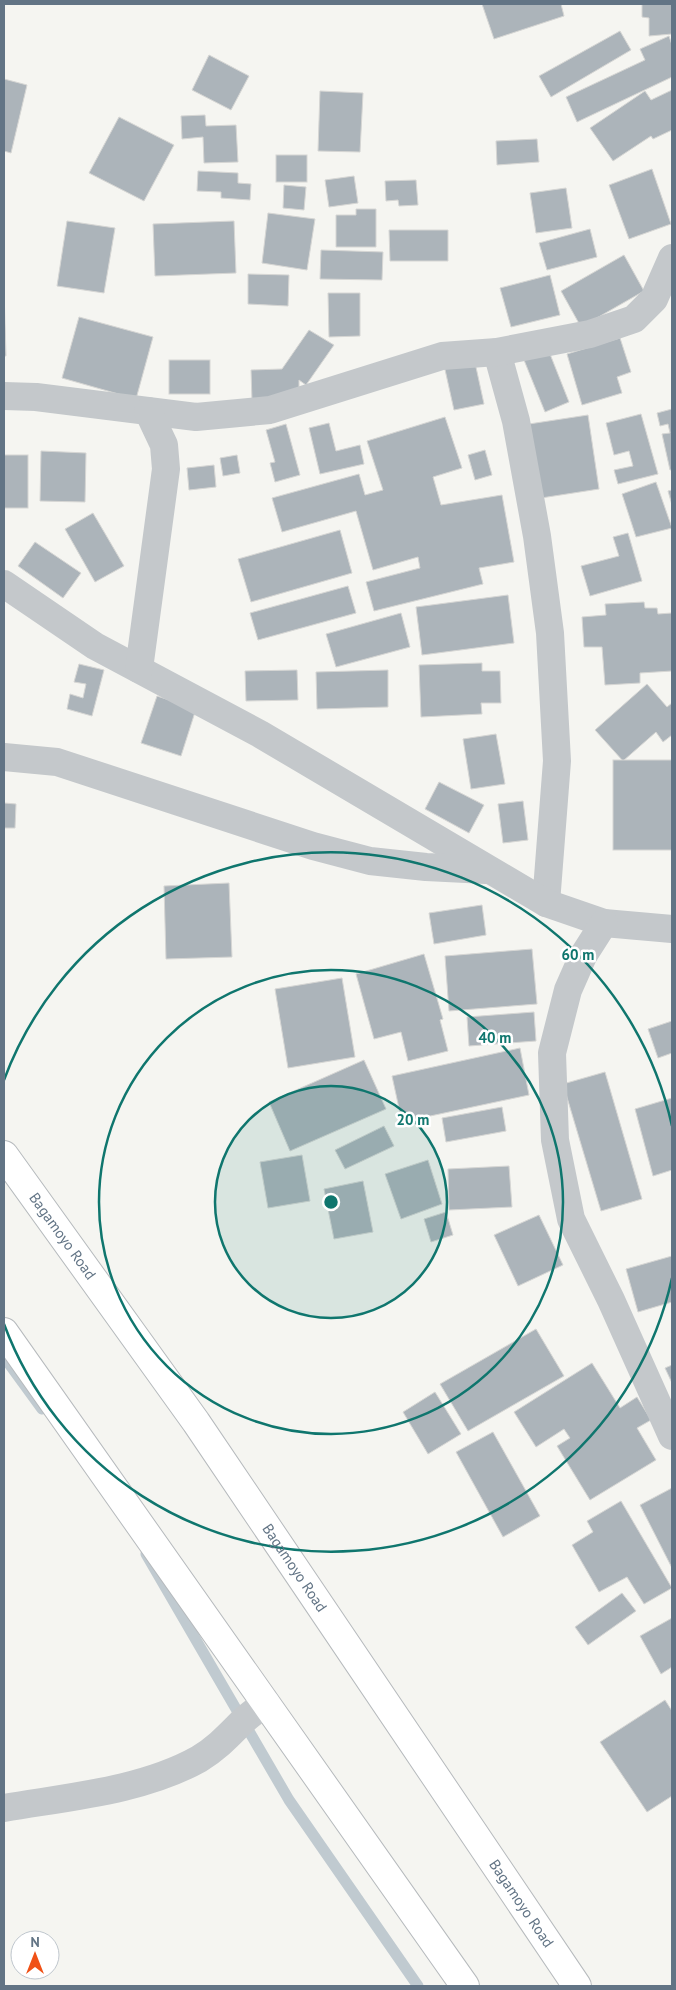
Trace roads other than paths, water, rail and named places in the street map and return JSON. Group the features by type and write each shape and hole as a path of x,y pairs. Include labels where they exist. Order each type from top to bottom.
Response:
{"highway":[{"name":"Bagamoyo Road","path":"4,1155 196,1422 577,1986"},
{"path":"4,1332 465,1986"}],"street":[{"path":"4,396 196,417 270,410 442,356 497,352 590,334 634,319 654,298 672,258"},
{"path":"497,352 516,421 537,536 550,633 557,761 546,903"},
{"path":"138,669 166,470 164,445 148,411"},
{"path":"4,584 96,646 260,734 546,903 604,923 672,929"},
{"path":"4,756 57,762 313,846 370,861 426,867 490,870"},
{"path":"604,923 583,956 568,990 552,1053 556,1140 571,1219 611,1300 672,1436"},
{"path":"4,1808 126,1786 173,1773 201,1758 227,1739 243,1721 266,1703"}],"waterway":[{"path":"4,1357 42,1409"},
{"path":"146,1554 289,1800 418,1986"}]}
